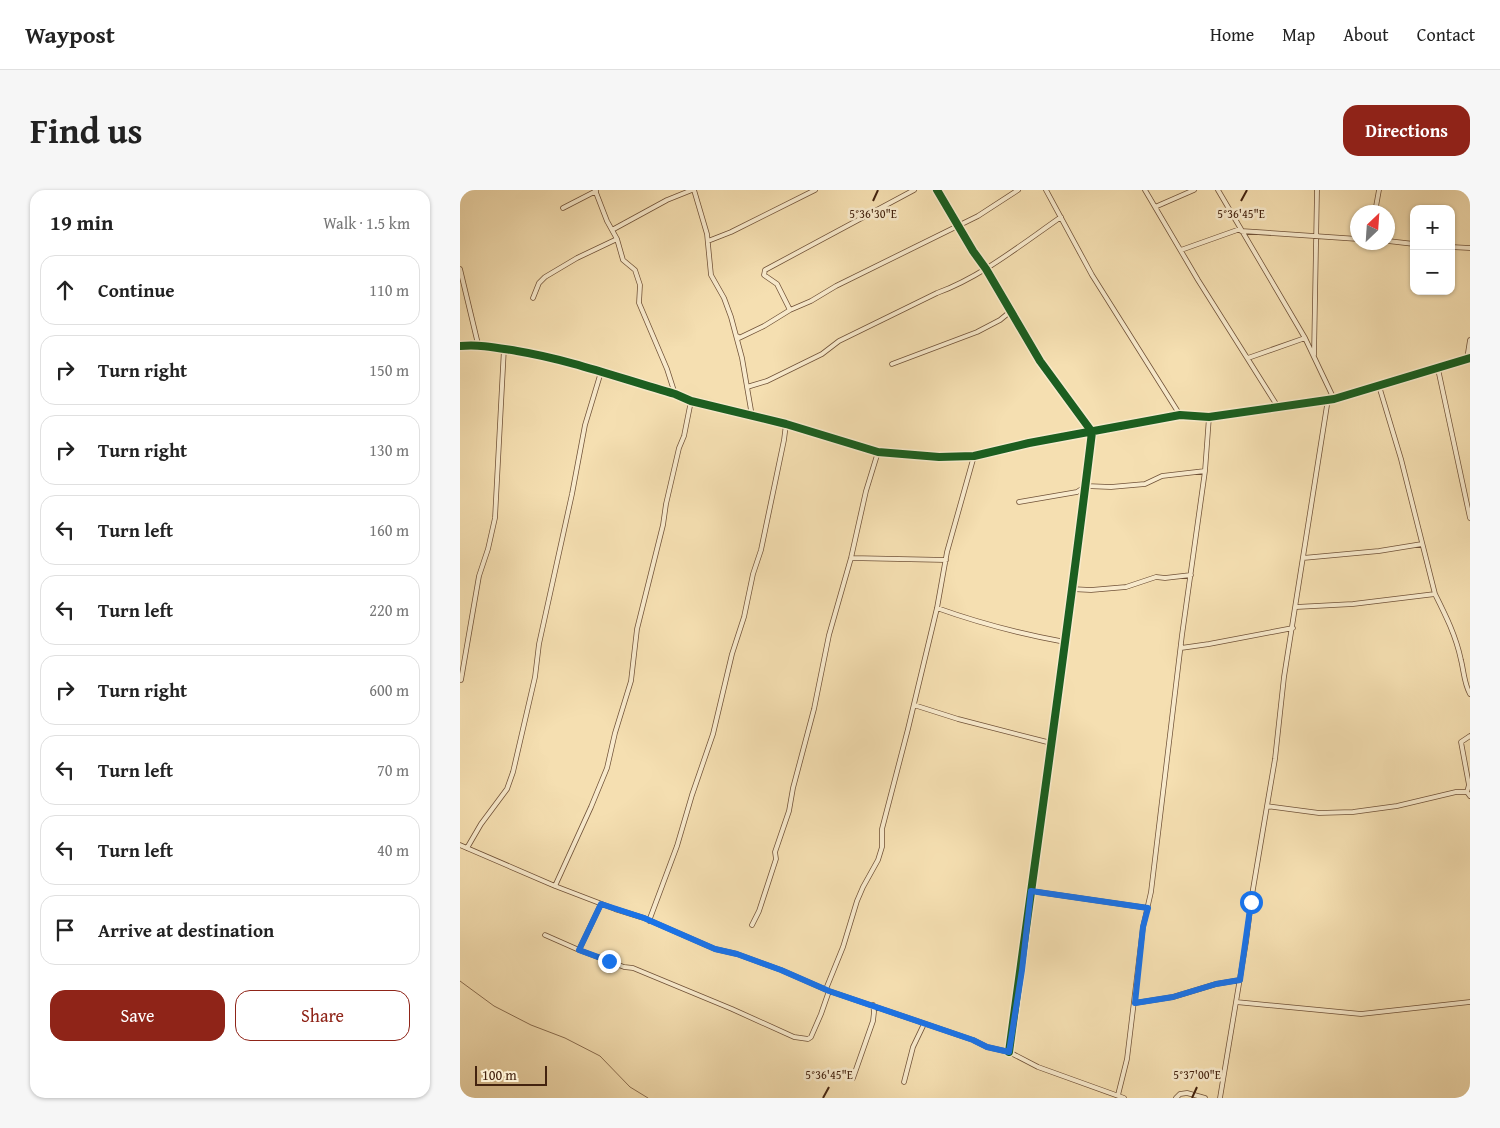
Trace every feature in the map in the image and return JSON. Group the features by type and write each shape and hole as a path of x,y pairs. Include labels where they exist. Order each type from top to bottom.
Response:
{"street":[{"path":"563,208 596,190 617,239 623,260 635,270 640,285 640,303 667,370 674,394"},
{"path":"612,230 667,200 693,190 708,241 711,275 724,298 737,336 752,416"},
{"path":"708,241 731,232 815,190"},
{"path":"790,310 777,284 764,276 765,270 914,190"},
{"path":"937,190 986,268 1040,361 1092,432 1022,970 1009,1052"},
{"path":"737,336 739,338 764,326 836,286 978,216 1018,190"},
{"path":"1046,190 1092,275 1180,415"},
{"path":"1145,190 1278,407"},
{"path":"1155,207 1194,190"},
{"path":"1218,190 1305,338 1334,398"},
{"path":"1314,356 1317,190"},
{"path":"1376,205 1379,190"},
{"path":"747,387 767,381 822,354 838,341 953,287 986,268 1061,217"},
{"path":"1181,250 1241,230 1350,239"},
{"path":"533,298 538,283 545,277 577,258 617,239"},
{"path":"1395,242 1410,244"},
{"path":"1455,247 1470,248"},
{"path":"460,269 462,285 478,344"},
{"path":"892,364 977,332 1011,312"},
{"path":"1248,358 1305,338"},
{"path":"460,346 478,344 504,348 570,363 674,394 691,401 786,424 878,452 939,457 974,456 1029,443 1180,415 1210,417 1334,398 1468,359 1470,340"},
{"path":"461,680 479,576 488,549 494,518 504,348"},
{"path":"1438,369 1470,518"},
{"path":"467,848 481,824 507,789 513,772 535,677 539,644 585,425 600,372"},
{"path":"1379,386 1401,460 1435,594 1451,625 1462,661 1466,686 1470,694"},
{"path":"1220,1098 1275,759 1284,677 1328,399"},
{"path":"555,886 607,768 615,733 631,681 637,629 691,401"},
{"path":"1118,1095 1127,1059 1143,927 1148,908 1205,471 1210,417"},
{"path":"649,921 677,846 713,734 732,654 744,617 753,574 761,550 786,424"},
{"path":"752,924 759,911 789,811 793,788 814,709 829,635 851,558 866,491 878,452"},
{"path":"545,935 624,967 633,968 804,1040 811,1037 821,1014 827,990 857,901 878,860 882,847 882,829 914,705 937,608 946,560 974,456"},
{"path":"1018,502 1077,492 1086,486 1111,487 1145,484 1162,476 1205,471"},
{"path":"1303,558 1379,551 1422,544"},
{"path":"851,558 946,560"},
{"path":"1071,589 1091,590 1126,587 1156,577 1191,575"},
{"path":"1296,607 1352,604 1435,594"},
{"path":"937,608 973,621 1022,634 1065,642"},
{"path":"1181,648 1293,628"},
{"path":"914,705 958,719 1051,743"},
{"path":"1267,806 1319,813 1353,812 1397,806 1456,792 1468,794 1469,785 1460,742 1470,736"},
{"path":"460,845 555,886 649,921 715,949 737,954 827,990 973,1040 987,1047 1009,1052 1038,1067 1124,1098"},
{"path":"1031,891 1148,908"},
{"path":"579,950 601,904"},
{"path":"1135,1003 1173,997 1216,984 1240,980"},
{"path":"1236,1002 1360,1014 1470,1002"},
{"path":"853,1078 873,1021 873,1005"},
{"path":"904,1082 913,1047 924,1024"},
{"path":"1176,1098 1180,1094 1205,1098"}],"waterway":[{"path":"460,981 494,1006 600,1056 630,1087 648,1098"}],"cycle path":[{"path":"937,190 1040,361 1092,432 1009,1052"},
{"path":"460,346 496,348 557,359 675,394 691,401 786,424 878,452 939,457 974,456 1029,443 1180,415 1209,417 1334,399 1470,358"}],"route":[{"path":"609,961 579,950 601,904 644,918 715,949 737,954 781,970 829,991 973,1040 987,1047 1009,1052 1022,970 1031,891 1148,908 1143,927 1135,1003 1173,997 1216,984 1240,980 1251,902"}]}
